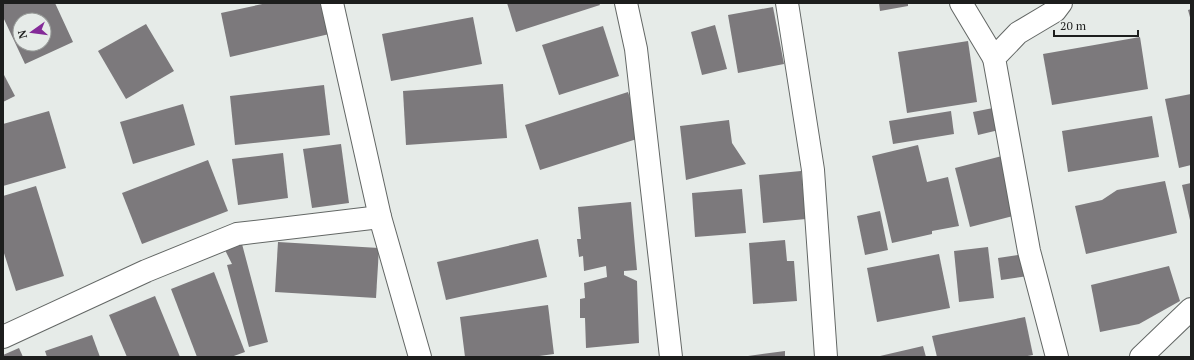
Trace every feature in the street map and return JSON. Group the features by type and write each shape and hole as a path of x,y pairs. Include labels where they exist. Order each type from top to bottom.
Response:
{"street":[{"path":"332,3 380,216 420,357"},
{"path":"626,3 636,49 671,357"},
{"path":"787,3 812,170 826,357"},
{"path":"961,3 994,58 1029,252 1057,357"},
{"path":"994,58 1018,33 1055,11 1061,3"},
{"path":"3,337 146,271 237,234 380,216"},
{"path":"1141,357 1191,309"}],"building":[{"path":"3,3 55,3 73,42 52,52 52,12 12,12 12,36 3,17"},
{"path":"267,3 332,3 338,32 230,57 221,13"},
{"path":"507,3 599,3 600,5 516,32"},
{"path":"879,3 908,3 908,6 880,11"},
{"path":"773,7 784,64 738,73 728,15"},
{"path":"1191,9 1191,21 1188,10"},
{"path":"473,17 482,64 391,81 382,34"},
{"path":"146,24 174,71 126,99 98,51"},
{"path":"715,25 727,69 702,75 691,32"},
{"path":"603,26 619,76 559,95 542,45"},
{"path":"1140,37 1148,89 1052,105 1043,54"},
{"path":"968,41 977,102 907,113 898,52"},
{"path":"19,52 51,52 25,64"},
{"path":"3,73 15,96 3,102"},
{"path":"503,84 507,138 406,145 403,91"},
{"path":"324,85 330,135 235,145 230,96"},
{"path":"628,92 643,137 540,170 525,125"},
{"path":"1191,94 1191,165 1179,168 1165,99"},
{"path":"183,104 195,145 133,164 120,122"},
{"path":"998,107 1003,129 978,135 973,112"},
{"path":"49,111 66,168 3,186 3,124"},
{"path":"951,111 954,134 893,144 889,121"},
{"path":"1152,116 1159,157 1068,172 1062,131"},
{"path":"729,120 732,143 746,164 686,180 680,126"},
{"path":"341,144 349,203 312,208 303,149"},
{"path":"918,145 927,182 948,177 959,226 932,231 932,234 892,243 872,156"},
{"path":"283,153 288,198 238,205 232,159"},
{"path":"1006,155 1021,214 970,227 955,168"},
{"path":"208,160 228,211 142,244 122,193"},
{"path":"801,171 806,219 763,223 759,175"},
{"path":"1165,181 1177,233 1086,254 1075,206 1102,200 1117,190"},
{"path":"1191,183 1191,220 1190,220 1182,185"},
{"path":"36,186 64,276 16,291 3,250 3,196"},
{"path":"742,189 746,233 695,237 692,193"},
{"path":"631,202 637,270 624,271 624,275 637,281 639,343 586,348 585,318 580,318 580,299 585,298 584,283 607,277 606,266 584,271 583,256 579,257 577,239 581,239 578,207"},
{"path":"880,211 888,250 865,255 857,216"},
{"path":"538,239 547,277 446,300 437,262"},
{"path":"785,240 787,261 794,261 797,301 753,304 749,243"},
{"path":"278,242 379,248 376,298 275,292"},
{"path":"242,244 268,342 249,347 227,265 232,264 225,250"},
{"path":"988,247 994,298 959,302 954,251"},
{"path":"939,254 950,308 877,322 867,268"},
{"path":"1024,254 1028,276 1001,280 998,258"},
{"path":"1169,266 1180,301 1139,324 1100,332 1091,285"},
{"path":"214,272 245,352 231,357 197,357 171,289"},
{"path":"155,296 180,357 127,357 109,315"},
{"path":"548,305 554,354 532,357 465,357 460,317"},
{"path":"1025,317 1033,355 1022,357 937,357 932,336"},
{"path":"92,335 100,357 47,357 45,351"},
{"path":"923,346 926,357 880,357 880,356"},
{"path":"19,348 23,357 3,357 3,355"},
{"path":"785,351 785,357 748,357 748,356"}]}
